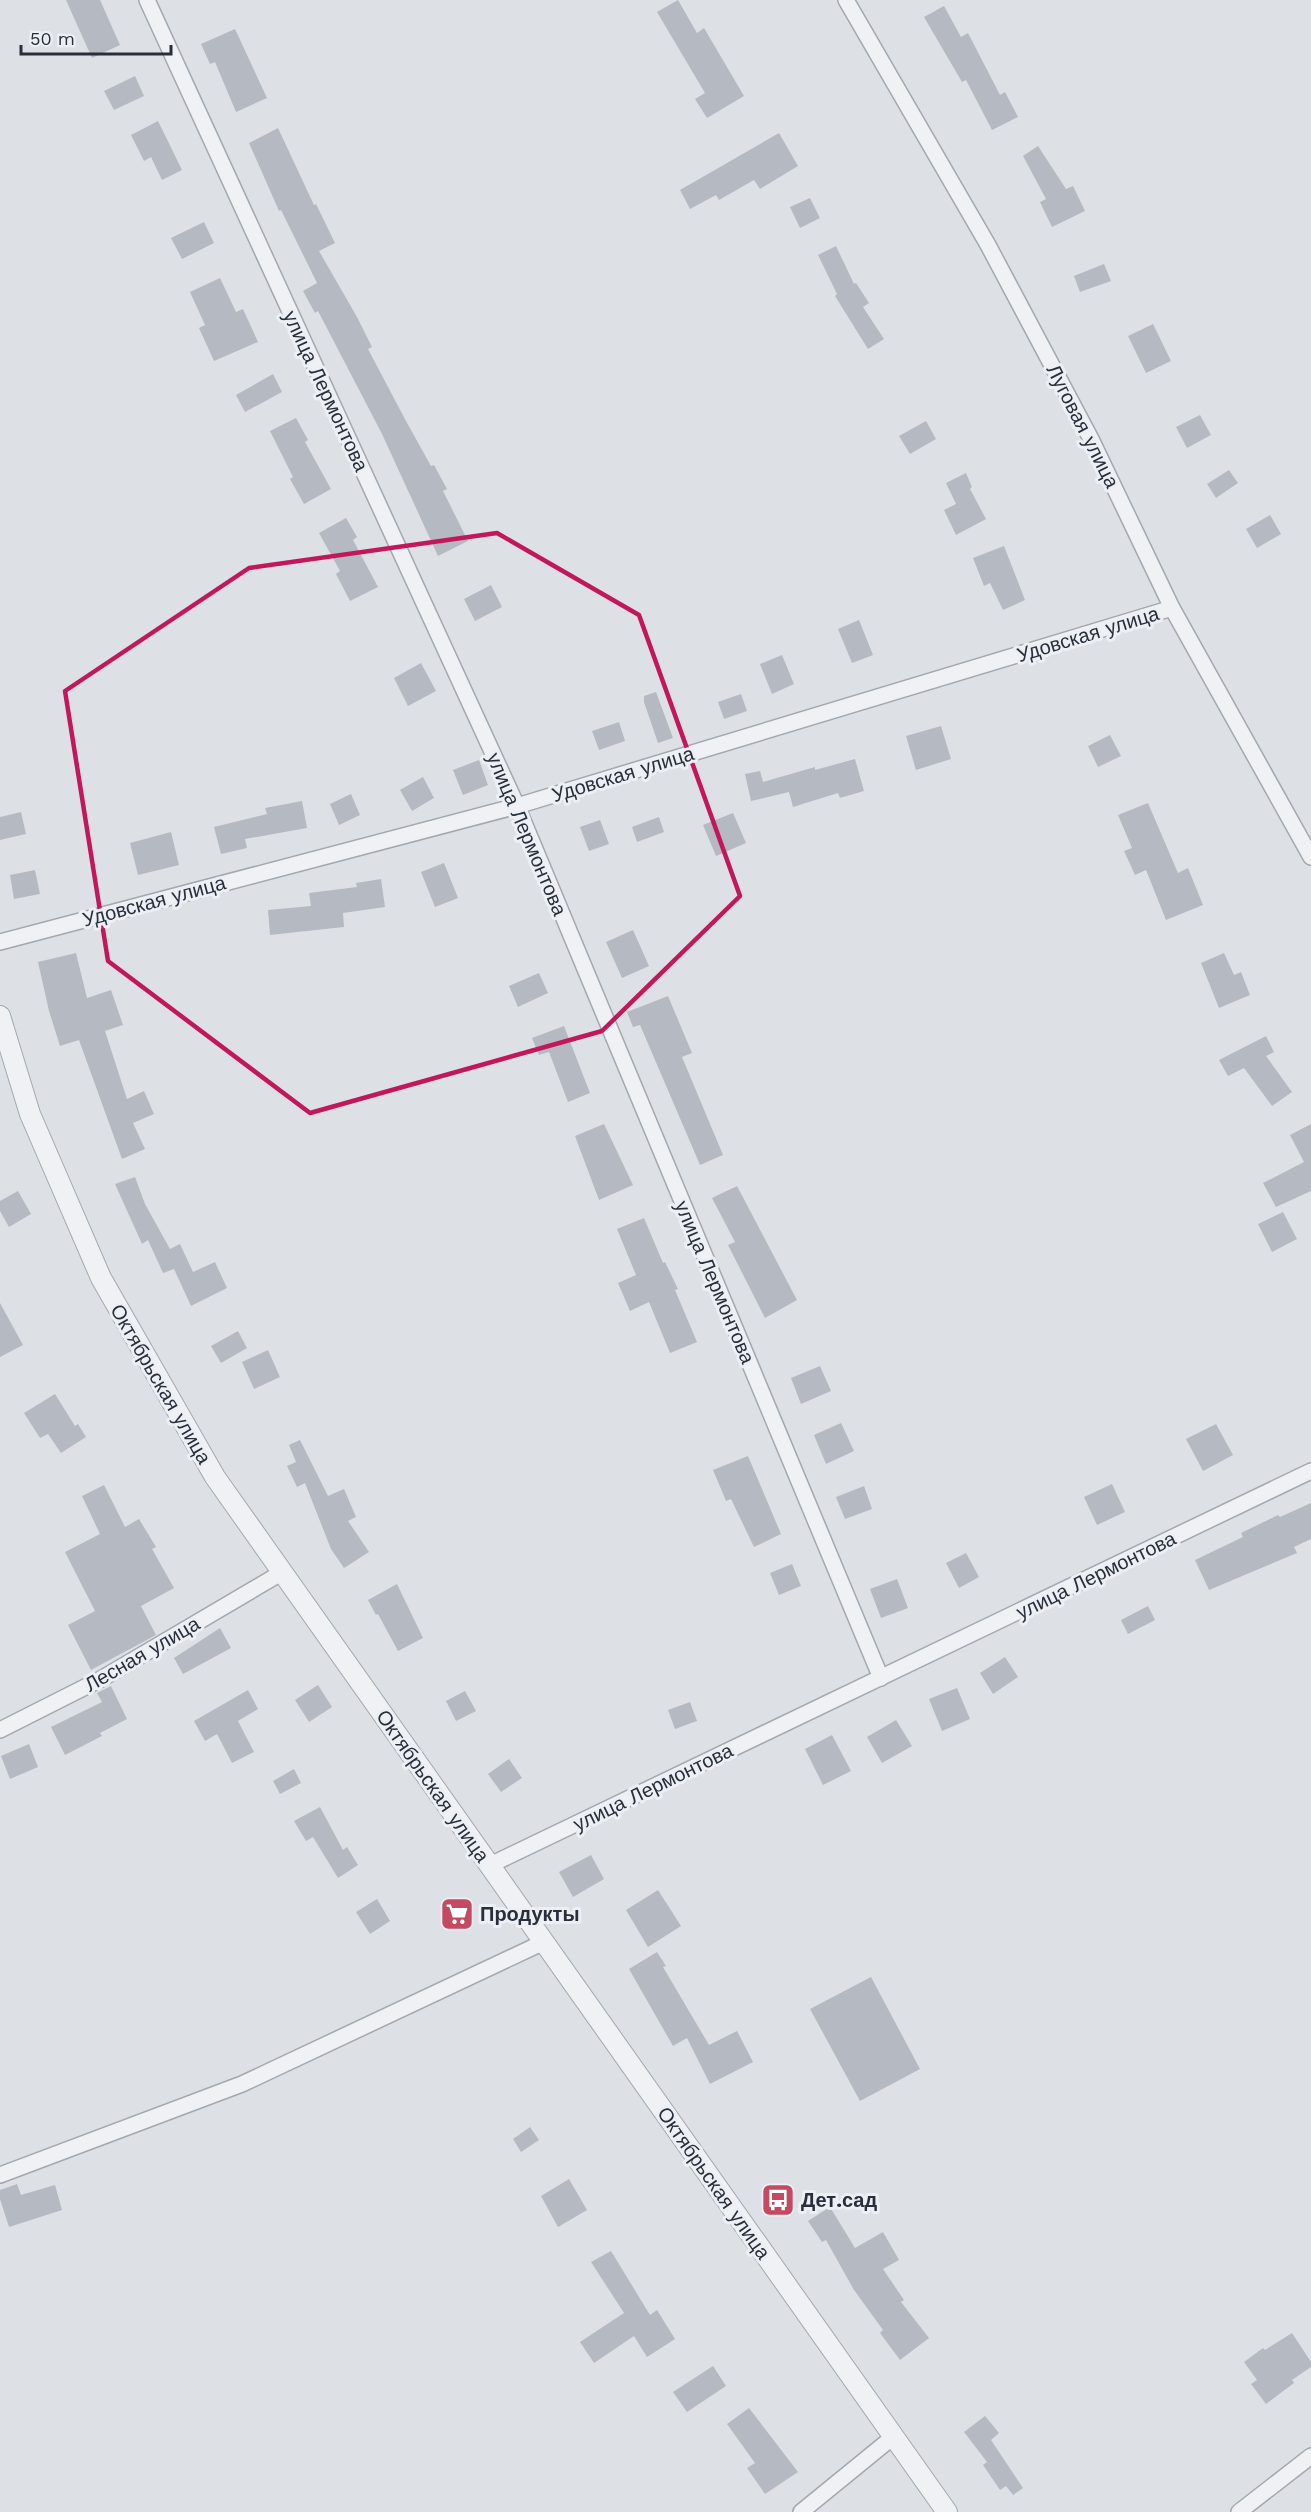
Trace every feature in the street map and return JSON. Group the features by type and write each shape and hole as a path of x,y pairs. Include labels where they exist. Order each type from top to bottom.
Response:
{"street":[{"name":"улица Лермонтова","path":"147,0 517,806 881,1678"},
{"name":"Луговая улица","path":"846,0 988,245 1090,439 1172,608 1311,857"},
{"name":"Удовская улица","path":"0,942 517,806 1172,608"},
{"name":"Октябрьская улица","path":"0,1016 30,1114 101,1278 215,1477 947,2512"},
{"name":"улица Лермонтова","path":"490,1865 1311,1471"},
{"name":"Лесная улица","path":"0,1730 101,1679 281,1573"},
{"path":"0,2175 242,2084 544,1942"},
{"path":"801,2512 893,2437"},
{"path":"1239,2512 1311,2456"}],"highlighted area":[{"path":"497,533 639,615 740,896 602,1031 310,1113 108,961 65,691 249,568"}],"building":[{"path":"66,0 100,0 120,45 92,58"},
{"path":"678,0 697,33 704,28 744,96 707,118 695,99 705,93 657,12"},
{"path":"944,6 961,37 968,33 1000,95 1005,92 1018,117 992,130 966,80 962,82 924,17"},
{"path":"235,29 267,98 236,112 215,62 210,64 201,44"},
{"path":"135,76 144,96 114,110 104,91"},
{"path":"158,121 182,170 162,180 151,157 144,161 131,135"},
{"path":"278,128 314,205 316,204 335,243 319,251 357,317 372,347 368,349 406,421 431,466 434,465 447,489 443,491 468,541 438,556 382,434 318,311 315,313 303,291 317,283 281,210 279,211 249,143"},
{"path":"779,133 798,166 760,189 754,180 719,200 716,195 690,209 680,190"},
{"path":"1038,146 1066,189 1073,186 1085,211 1052,227 1040,202 1046,199 1023,156"},
{"path":"810,198 820,218 800,228 790,207"},
{"path":"204,222 214,243 182,259 171,238"},
{"path":"836,246 854,284 856,283 869,303 863,307 884,339 868,349 835,296 837,294 818,255"},
{"path":"1104,264 1111,281 1080,292 1074,276"},
{"path":"220,278 236,312 243,309 258,342 214,361 199,328 205,325 190,292"},
{"path":"1153,324 1171,361 1146,373 1128,336"},
{"path":"273,374 282,392 245,412 236,395"},
{"path":"1200,415 1211,435 1187,448 1176,427"},
{"path":"296,418 308,440 305,442 331,489 304,504 290,479 293,477 270,431"},
{"path":"926,421 936,439 910,454 899,436"},
{"path":"1229,470 1238,483 1216,498 1207,484"},
{"path":"966,473 972,487 970,489 986,519 956,535 944,510 956,504 946,483"},
{"path":"1270,515 1281,534 1257,548 1246,529"},
{"path":"346,518 357,537 353,540 378,587 350,601 336,574 340,571 319,533"},
{"path":"1004,546 1025,600 1003,610 990,583 984,586 973,558"},
{"path":"491,585 502,607 475,621 464,599"},
{"path":"859,620 873,655 852,663 838,629"},
{"path":"782,655 794,684 772,694 760,664"},
{"path":"421,663 436,691 408,706 394,678"},
{"path":"656,692 673,738 658,743 644,702 644,696"},
{"path":"741,694 747,711 724,719 718,702"},
{"path":"619,722 625,741 599,750 592,731"},
{"path":"941,726 951,759 916,770 906,736"},
{"path":"1110,735 1121,756 1098,767 1088,746"},
{"path":"855,759 864,791 840,798 838,793 793,807 789,792 751,801 745,774 760,771 763,782 815,767 815,770"},
{"path":"479,760 488,785 463,795 453,770"},
{"path":"423,777 434,798 412,811 400,790"},
{"path":"351,794 360,815 339,825 330,804"},
{"path":"302,801 307,828 245,839 247,848 221,854 214,827 267,814 265,808"},
{"path":"1148,803 1178,873 1188,868 1203,905 1166,920 1146,870 1135,875 1124,851 1132,848 1118,815"},
{"path":"21,812 26,834 0,840 0,817"},
{"path":"733,813 746,843 716,856 703,825"},
{"path":"659,817 664,832 637,842 632,827"},
{"path":"600,820 609,844 589,851 580,827"},
{"path":"171,832 179,865 138,875 130,843"},
{"path":"444,863 458,898 435,907 421,872"},
{"path":"35,870 40,894 14,899 10,875"},
{"path":"381,879 385,907 343,913 344,927 270,935 268,910 311,906 309,893 357,887 356,883"},
{"path":"633,930 649,966 622,978 606,942"},
{"path":"76,953 87,998 111,990 123,1025 105,1031 127,1099 144,1091 154,1114 133,1123 145,1149 122,1159 79,1040 60,1046 38,962"},
{"path":"1224,953 1234,975 1241,972 1250,995 1219,1008 1201,963"},
{"path":"539,973 548,993 518,1007 509,986"},
{"path":"668,996 692,1053 682,1057 723,1155 700,1165 640,1025 633,1027 627,1012"},
{"path":"564,1026 590,1093 568,1102 549,1052 539,1055 532,1038"},
{"path":"1266,1036 1274,1052 1266,1056 1292,1092 1272,1106 1244,1068 1228,1076 1219,1060"},
{"path":"604,1124 633,1185 599,1200 575,1136"},
{"path":"1311,1124 1311,1191 1276,1207 1263,1183 1304,1162 1290,1135"},
{"path":"135,1177 145,1204 170,1249 180,1244 193,1272 215,1262 227,1288 191,1306 174,1269 163,1273 148,1240 142,1244 115,1184"},
{"path":"737,1186 797,1300 765,1318 728,1245 735,1242 712,1198"},
{"path":"18,1191 31,1214 9,1227 0,1211 0,1201"},
{"path":"1283,1212 1297,1239 1272,1252 1258,1224"},
{"path":"644,1218 663,1263 665,1262 678,1289 675,1290 697,1342 670,1353 649,1302 630,1311 618,1283 636,1275 617,1229"},
{"path":"0,1303 23,1345 0,1357"},
{"path":"238,1331 247,1348 221,1363 211,1346"},
{"path":"268,1350 280,1377 254,1389 242,1362"},
{"path":"820,1366 831,1391 801,1404 791,1378"},
{"path":"55,1394 75,1426 78,1424 86,1437 61,1453 48,1434 40,1438 24,1413"},
{"path":"841,1423 854,1451 826,1464 814,1435"},
{"path":"1216,1424 1233,1455 1203,1471 1186,1439"},
{"path":"300,1440 328,1496 344,1489 356,1517 348,1521 369,1552 344,1568 331,1549 305,1483 297,1487 287,1466 296,1462 289,1445"},
{"path":"748,1456 781,1534 754,1547 731,1499 726,1501 713,1470"},
{"path":"1112,1484 1125,1512 1097,1525 1084,1497"},
{"path":"104,1485 125,1527 139,1519 156,1547 152,1549 174,1588 141,1606 156,1635 91,1670 68,1625 95,1611 65,1552 100,1534 82,1496"},
{"path":"864,1486 872,1509 845,1519 836,1497"},
{"path":"1311,1503 1311,1539 1294,1547 1297,1553 1209,1590 1195,1560 1243,1537 1241,1533 1278,1515 1280,1517"},
{"path":"966,1553 979,1577 959,1588 946,1563"},
{"path":"792,1564 801,1586 779,1595 770,1573"},
{"path":"897,1579 908,1608 881,1618 870,1589"},
{"path":"397,1584 423,1638 398,1651 368,1600"},
{"path":"1148,1606 1155,1620 1128,1634 1121,1620"},
{"path":"220,1628 231,1648 183,1674 174,1658"},
{"path":"1005,1657 1018,1677 993,1694 980,1673"},
{"path":"318,1685 332,1707 309,1722 295,1700"},
{"path":"111,1686 127,1719 100,1733 102,1736 65,1755 51,1727 102,1702 97,1693"},
{"path":"957,1688 970,1719 942,1731 929,1699"},
{"path":"248,1690 258,1709 238,1721 254,1752 232,1763 217,1734 205,1741 194,1721"},
{"path":"465,1691 476,1711 456,1721 446,1701"},
{"path":"690,1702 697,1721 675,1729 668,1710"},
{"path":"896,1720 912,1746 882,1763 867,1737"},
{"path":"832,1735 851,1771 823,1785 805,1749"},
{"path":"29,1744 38,1767 10,1779 1,1756"},
{"path":"509,1759 522,1778 501,1792 488,1774"},
{"path":"294,1769 301,1783 280,1794 273,1781"},
{"path":"320,1807 343,1850 347,1847 358,1865 338,1878 313,1837 306,1841 294,1821"},
{"path":"591,1855 604,1879 573,1897 559,1872"},
{"path":"658,1890 681,1926 648,1947 626,1910"},
{"path":"377,1899 390,1921 370,1934 356,1912"},
{"path":"657,1952 666,1966 663,1967 709,2045 737,2031 753,2062 710,2084 687,2038 673,2046 629,1969"},
{"path":"871,1977 920,2069 860,2101 810,2009"},
{"path":"530,2127 539,2140 521,2152 513,2139"},
{"path":"569,2179 587,2210 558,2227 541,2196"},
{"path":"17,2184 21,2195 55,2185 62,2210 9,2227 0,2199 0,2190"},
{"path":"830,2207 855,2248 883,2232 899,2260 883,2269 904,2300 901,2302 929,2338 900,2360 880,2333 883,2330 854,2290 826,2240 822,2242 808,2221"},
{"path":"611,2251 650,2315 657,2310 675,2339 647,2357 634,2336 594,2363 580,2342 624,2313 591,2262"},
{"path":"1292,2333 1311,2362 1311,2367 1292,2380 1294,2383 1266,2404 1251,2384 1257,2380 1244,2362 1263,2348 1265,2350"},
{"path":"713,2366 726,2386 687,2412 673,2392"},
{"path":"749,2408 798,2472 765,2494 747,2468 755,2463 727,2424"},
{"path":"985,2416 999,2433 991,2440 1023,2488 1013,2495 1006,2486 1000,2490 983,2465 987,2462 964,2432"}],"place":[{"name":"Продукты","path":"457,1914"},
{"name":"Дет.сад","path":"778,2200"}]}
